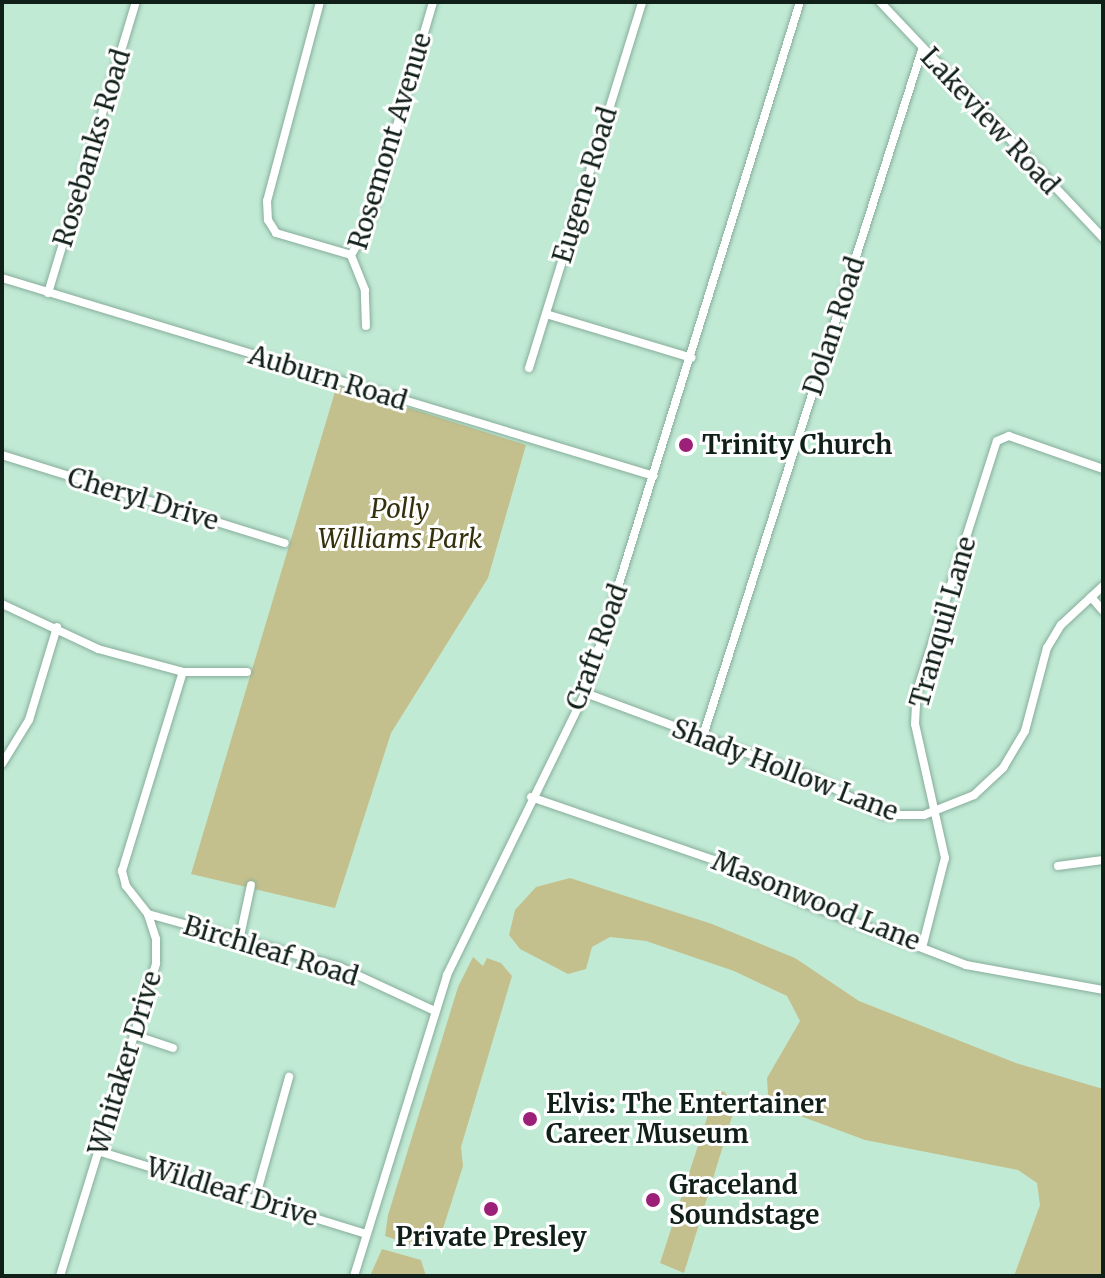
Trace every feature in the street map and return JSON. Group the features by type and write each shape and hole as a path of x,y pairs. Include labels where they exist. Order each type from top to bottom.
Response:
{"street":[{"name":"Rosebanks Road","path":"48,293 136,2"},
{"path":"320,2 267,201 268,220 276,233 351,255"},
{"name":"Rosemont Avenue","path":"366,326 365,290 351,255 367,228 433,2"},
{"name":"Eugene Road","path":"529,368 642,2"},
{"name":"Craft Road","path":"354,1276 447,975 531,797 585,693 692,358 800,2"},
{"name":"Lakeview Road","path":"880,2 922,50 1103,238"},
{"name":"Dolan Road","path":"702,739 922,50"},
{"name":"Auburn Road","path":"2,278 654,476"},
{"path":"546,314 692,358"},
{"name":"Tranquil Lane","path":"923,944 945,858 937,810 915,724 917,691 997,441 1009,436 1103,469"},
{"name":"Cheryl Drive","path":"2,455 285,543"},
{"name":"Shady Hollow Lane","path":"585,693 702,739 814,778 885,815 909,818 974,795 1016,751 1047,648 1061,625 1103,586"},
{"path":"1091,597 1103,611"},
{"path":"2,604 57,627 98,649 183,672 247,672"},
{"path":"2,764 29,720 57,627"},
{"name":"Whitaker Drive","path":"60,1276 156,963 156,939 148,914 126,886 122,871 183,672"},
{"name":"Masonwood Lane","path":"531,797 714,860 802,902 995,973 1103,990"},
{"path":"1058,866 1103,860"},
{"path":"239,941 251,885"},
{"name":"Birchleaf Road","path":"148,914 340,967 435,1011"},
{"path":"134,1035 173,1048"},
{"path":"255,1199 289,1077"},
{"name":"Wildleaf Drive","path":"98,1151 366,1234"}],"green space":[{"name":"Polly Williams Park","path":"337,385 526,445 488,578 391,733 335,908 191,874"},
{"path":"570,878 712,924 795,958 859,1001 1016,1063 1103,1089 1103,1276 1014,1276 1040,1205 1037,1183 1018,1170 865,1140 784,1110 768,1096 767,1078 800,1021 787,996 734,971 646,941 610,937 592,947 586,969 568,974 520,949 509,935 515,910 536,887"},
{"path":"473,957 483,966 487,958 501,963 512,976 461,1147 463,1166 439,1241 423,1249 385,1236 388,1215 458,987"},
{"path":"716,1090 725,1092 734,1110 684,1273 660,1263"},
{"path":"382,1249 421,1260 426,1276 370,1276"}],"place":[{"name":"Trinity Church","path":"686,445"},
{"name":"Elvis: The Entertainer Career Museum","path":"530,1119"},
{"name":"Graceland Soundstage","path":"653,1200"},
{"name":"Private Presley","path":"491,1209"}]}
